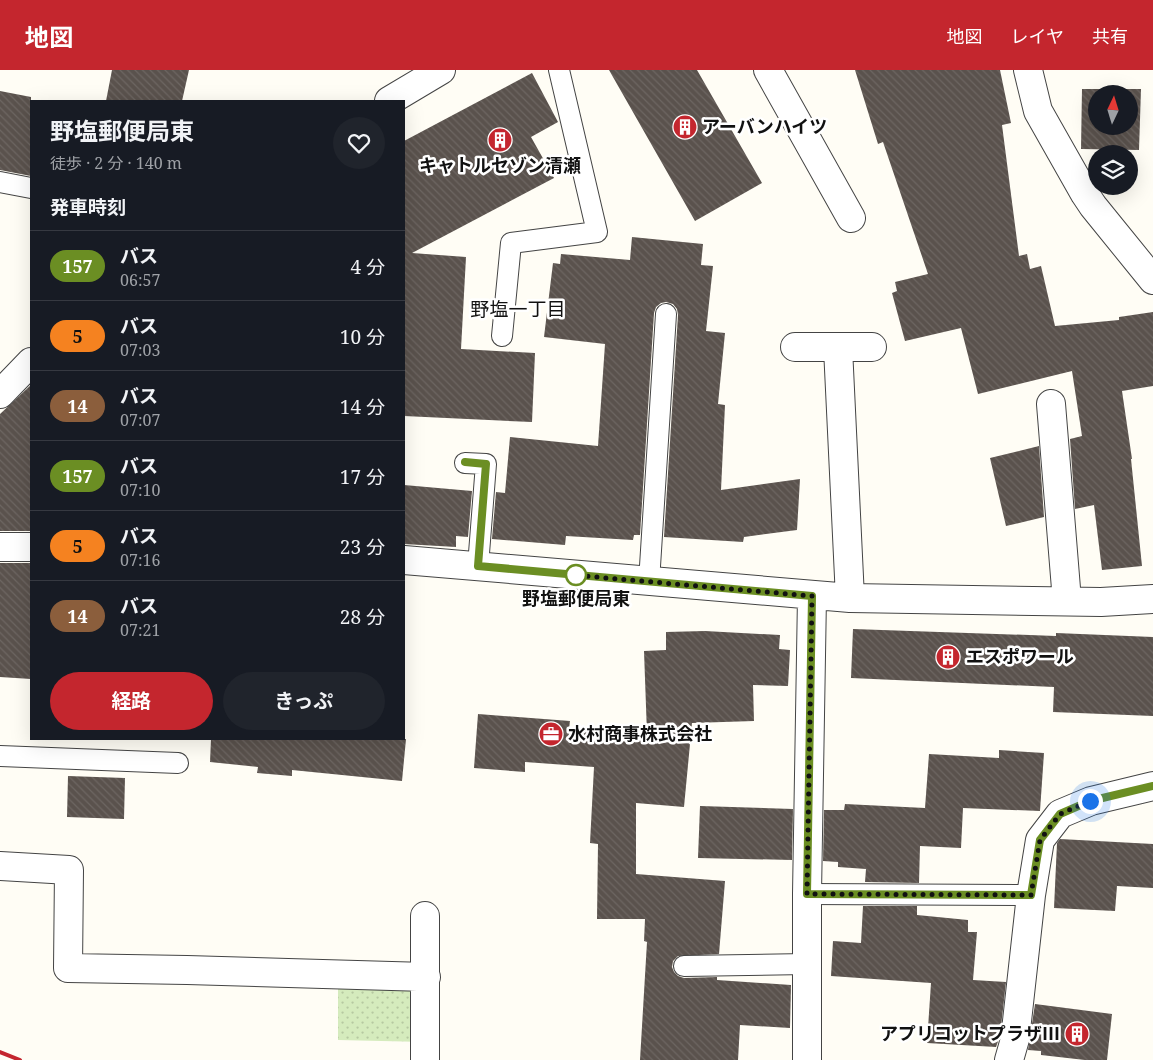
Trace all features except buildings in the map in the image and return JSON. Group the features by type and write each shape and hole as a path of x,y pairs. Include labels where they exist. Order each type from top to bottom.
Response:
{"street":[{"path":"391,100 441,70"},
{"path":"768,70 851,218"},
{"path":"1028,70 1038,111 1092,206 1153,280"},
{"path":"795,347 872,347"},
{"path":"838,348 850,598"},
{"path":"0,394 30,363"},
{"path":"1051,404 1067,601"},
{"path":"0,547 30,547"},
{"path":"405,560 850,598 1101,602 1153,599"},
{"path":"807,1060 807,894 812,596"},
{"path":"1009,1060 1015,1039 1031,895 1040,840 1060,814 1090,801 1153,786"},
{"path":"0,866 69,870 68,968 215,970 426,977"},
{"path":"425,916 425,1060"}],"lane":[{"path":"502,336 511,243 597,232 559,70"},
{"path":"0,182 30,188"},
{"path":"649,582 666,314"},
{"path":"465,462 486,464 478,566"},
{"path":"0,756 178,763"},
{"path":"807,894 1031,895"},
{"path":"684,966 807,964"}],"green space":[{"path":"338,973 426,977 425,1042 338,1040"}],"railway":[{"path":"0,1052 20,1060"}],"bus line":[{"name":"157","path":"465,462 486,464 478,566 812,596 807,894 1031,895 1040,840 1060,814 1090,801 1153,786"}],"place":[{"name":"アーバンハイツ","path":"685,127"},
{"name":"キャトルセゾン清瀬","path":"500,140"},
{"name":"野塩郵便局東","path":"576,575"},
{"name":"エスポワール","path":"948,657"},
{"name":"水村商事株式会社","path":"551,734"},
{"name":"アプリコットプラザⅢ","path":"1077,1034"}],"district":[{"name":"野塩一丁目","path":"518,309"}],"route":[{"path":"576,575 573,575 812,596 807,894 1031,895 1040,840 1060,814 1090,801"}]}
